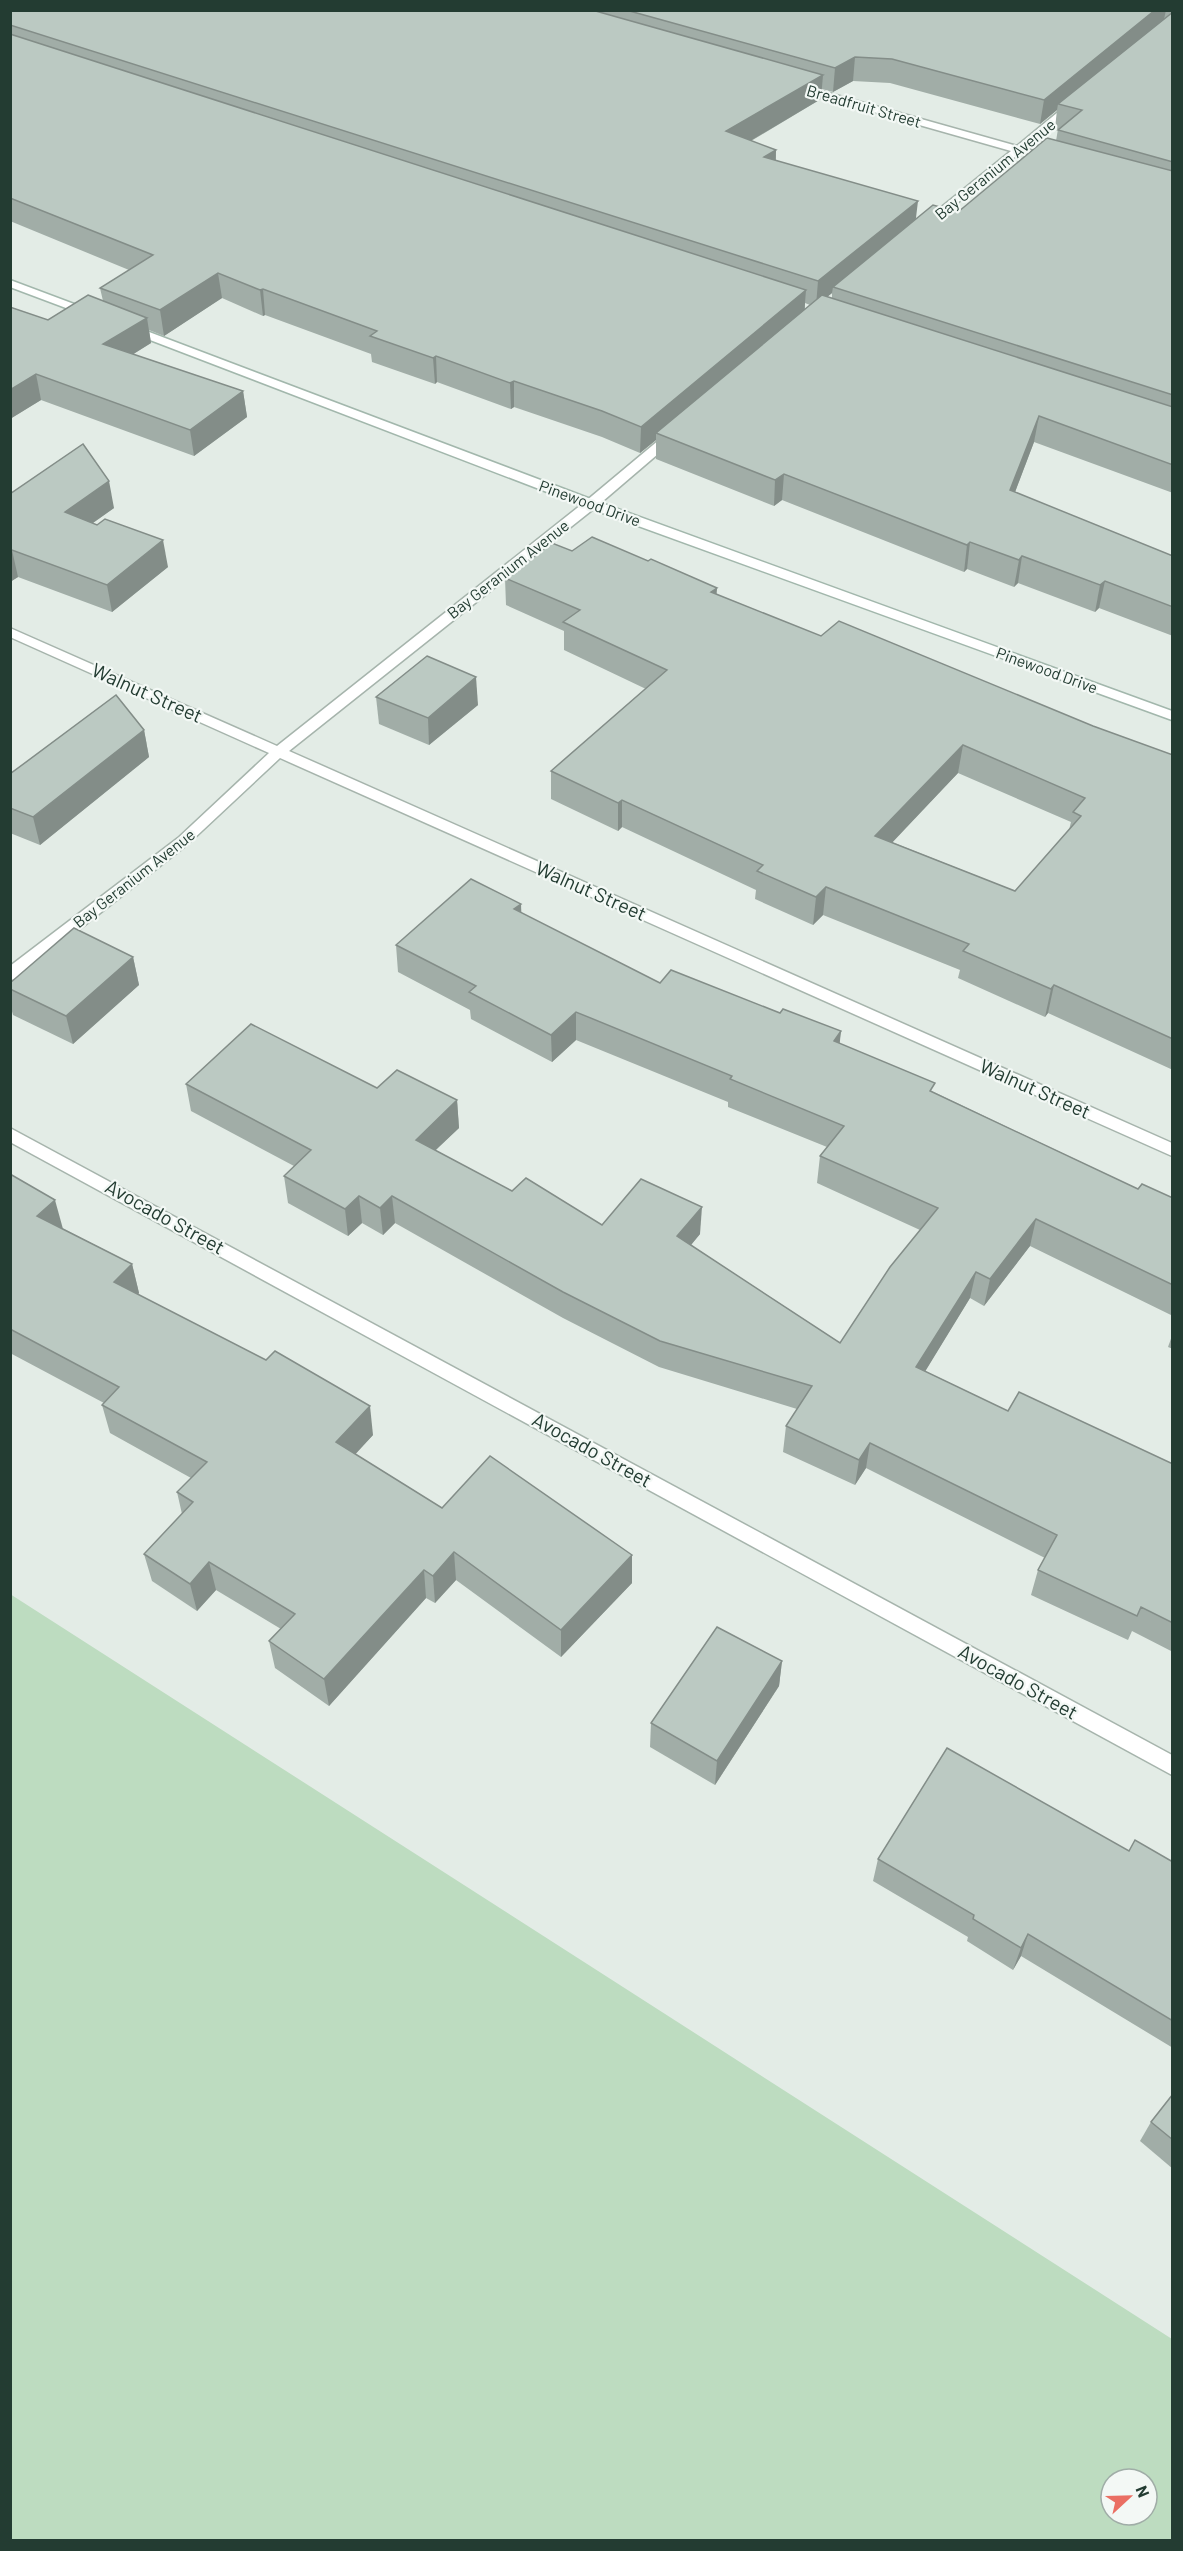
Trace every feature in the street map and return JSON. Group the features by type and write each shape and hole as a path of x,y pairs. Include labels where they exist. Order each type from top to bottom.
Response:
{"street":[{"name":"Breadfruit Street","path":"792,86 1041,156"},
{"name":"Bay Geranium Avenue","path":"918,232 1082,98"},
{"name":"Pinewood Drive","path":"10,283 591,504 1173,716"},
{"name":"Bay Geranium Avenue","path":"10,975 183,841 278,752 591,504 681,428"},
{"name":"Walnut Street","path":"10,632 1173,1150"},
{"name":"Avocado Street","path":"10,1134 1173,1766"}],"green space":[{"path":"10,1594 1172,2339 1172,2540 11,2540"}],"building":[{"path":"10,10 592,10 823,75 726,131 776,150 764,157 918,201 818,281 10,25"},
{"path":"626,10 1155,10 1044,100 892,59 855,57 835,68"},
{"path":"1173,12 1173,162 1058,130 1082,110 1058,104"},
{"path":"10,34 806,290 641,427 514,381 510,383 436,356 433,358 370,336 377,331 218,273 160,310 100,288 153,255 10,198"},
{"path":"1047,138 1173,171 1173,395 833,287 933,205 958,212"},
{"path":"88,295 147,318 103,344 243,391 190,430 36,374 10,390 10,307 48,320"},
{"path":"822,295 1173,407 1173,465 1039,416 1010,490 1173,556 1173,607 1105,581 1100,585 1022,556 1019,560 970,542 967,545 784,474 775,480 656,433"},
{"path":"83,444 109,481 65,512 97,525 105,519 163,540 107,585 10,551 10,494"},
{"path":"592,537 648,561 651,559 717,588 711,592 821,636 839,621 1093,726 1173,755 1173,1039 1054,985 1051,989 963,951 969,944 826,887 816,897 757,871 763,865 622,800 618,803 551,771 667,670 563,622 580,610 505,578 552,543 572,551","holes":["963,745 1085,798 1073,812 1081,816 1015,891 875,836"]},
{"path":"427,656 476,677 428,718 376,697"},
{"path":"116,695 144,730 33,817 10,808 10,774"},
{"path":"471,879 521,904 514,909 660,983 671,970 780,1013 783,1009 841,1031 834,1041 935,1083 930,1091 1138,1189 1142,1184 1173,1198 1173,1285 1036,1219 990,1279 976,1272 916,1367 1008,1411 1019,1392 1173,1464 1173,1623 1141,1607 1137,1616 1038,1570 1057,1535 870,1443 859,1460 786,1426 812,1386 660,1341 563,1292 392,1196 380,1208 359,1196 345,1209 284,1176 311,1150 186,1084 251,1024 377,1088 397,1070 457,1100 416,1140 512,1191 526,1178 602,1225 641,1179 702,1207 677,1236 840,1343 890,1267 938,1208 820,1156 844,1126 730,1079 732,1076 576,1012 551,1035 469,992 476,986 396,945"},
{"path":"74,928 133,957 66,1016 10,989 10,983"},
{"path":"10,1174 55,1200 37,1216 132,1264 114,1282 266,1360 275,1351 370,1406 336,1442 442,1508 490,1456 632,1555 561,1630 454,1552 433,1576 424,1570 324,1679 269,1641 295,1614 209,1562 190,1584 144,1554 193,1502 177,1492 207,1462 102,1405 119,1387 10,1329"},
{"path":"717,1627 782,1661 717,1761 651,1723"},
{"path":"947,1748 1129,1851 1135,1840 1173,1862 1173,2021 1028,1934 1021,1948 973,1919 974,1915 878,1859"},
{"path":"1173,2094 1173,2140 1151,2122"}]}
